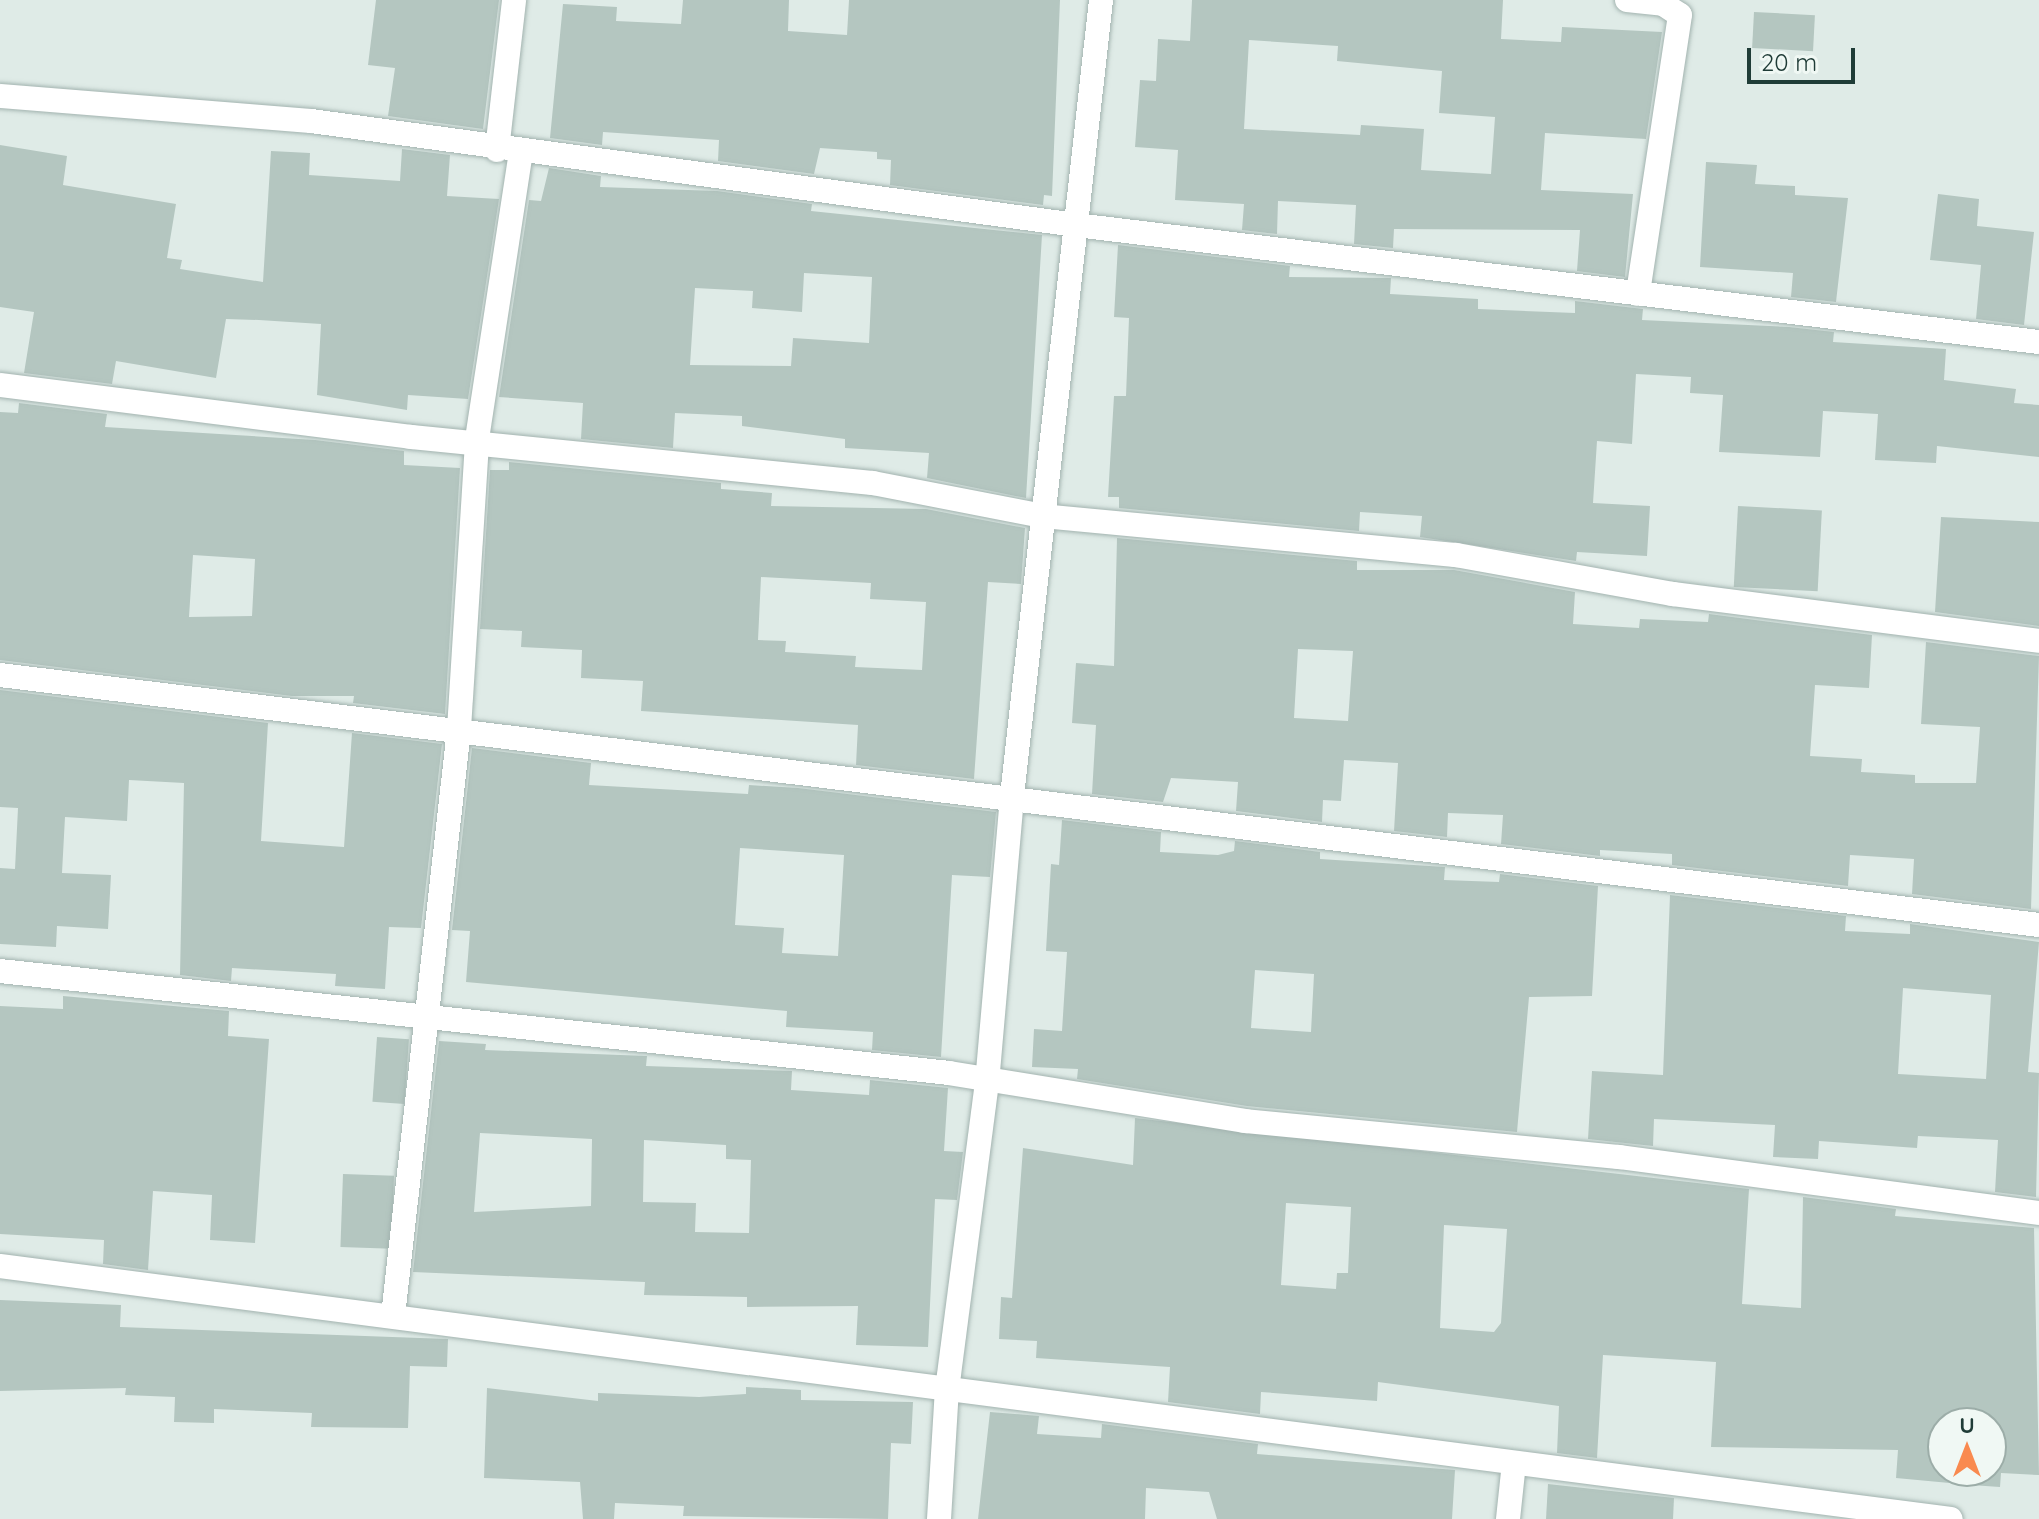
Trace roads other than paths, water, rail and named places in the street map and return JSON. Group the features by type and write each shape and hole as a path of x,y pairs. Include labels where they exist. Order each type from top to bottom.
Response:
{"street":[{"path":"393,1316 429,1019 459,729 477,439 509,151 514,0"},
{"path":"939,1519 947,1390 987,1083 1012,796 1101,0"},
{"path":"1627,0 1663,4 1680,15 1638,294"},
{"path":"0,96 311,121 509,151 1076,225 2039,342"},
{"path":"0,385 873,483 1042,516 1456,555 1673,594 2039,641"},
{"path":"0,675 1012,796 1120,816 2039,925"},
{"path":"0,971 949,1073 987,1083 1245,1121 1619,1157 2039,1213"},
{"path":"0,1266 1951,1519"},
{"path":"1508,1519 1514,1463"}]}
